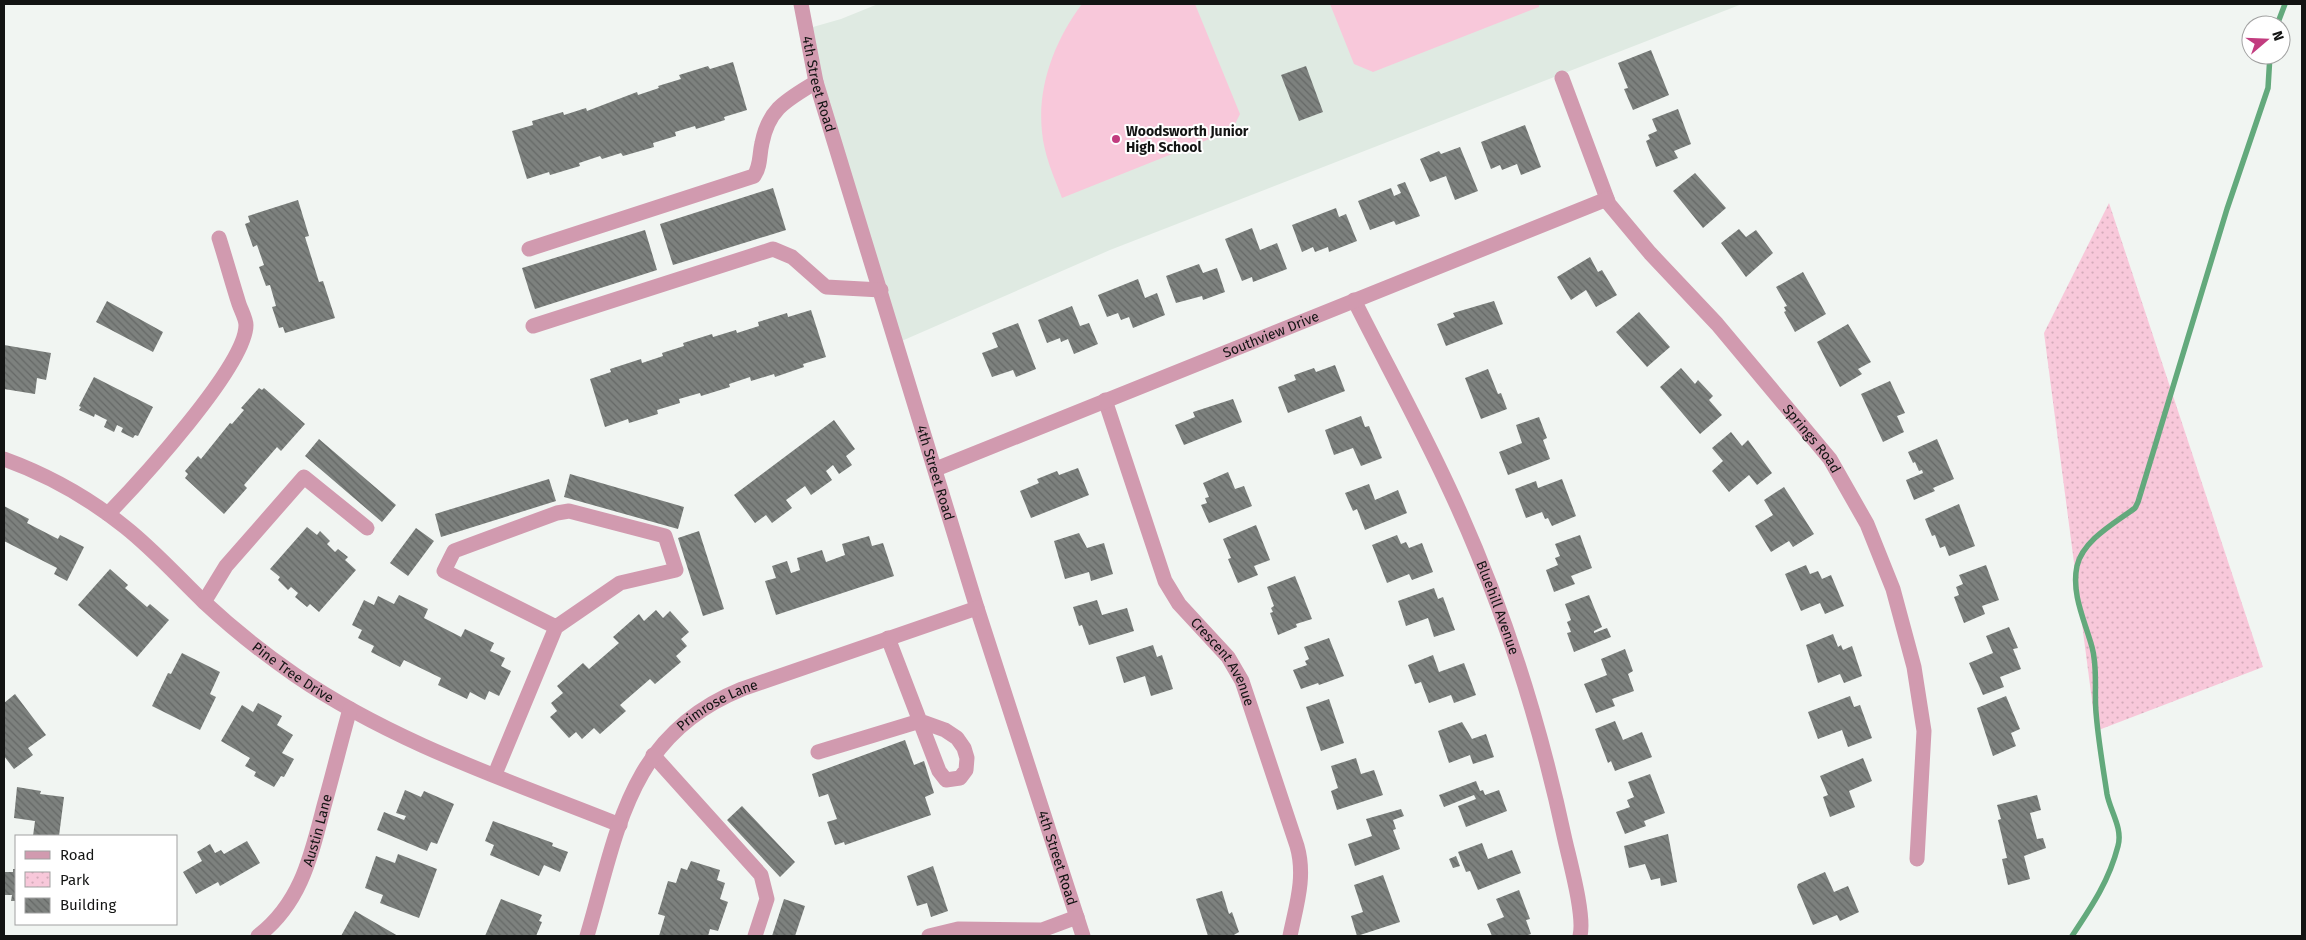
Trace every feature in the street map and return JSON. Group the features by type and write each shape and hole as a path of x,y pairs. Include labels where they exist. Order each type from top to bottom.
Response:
{"street":[{"name":"4th Street Road","path":"802,4 816,82 977,608 1083,936"},
{"name":"Springs Road","path":"1562,78 1609,204 1650,253 1717,324 1830,459 1867,524 1892,589 1914,667 1924,731 1918,859"},
{"path":"529,249 754,176 760,167 762,144 770,117 790,98 816,82"},
{"name":"Southview Drive","path":"936,469 1607,199"},
{"path":"108,514 135,487 190,420 226,372 240,344 246,325 219,238"},
{"path":"533,326 773,249 792,257 826,286 881,290"},
{"name":"Bluehill Avenue","path":"1354,300 1448,485 1475,547 1504,624 1532,710 1554,789 1582,929 1580,936"},
{"name":"Crescent Avenue","path":"1105,400 1165,581 1179,604 1228,656 1242,681 1301,863 1301,880 1290,936"},
{"name":"Pine Tree Drive","path":"4,459 49,478 75,492 108,514 145,544 204,602 274,660 350,709 414,741 620,825"},
{"path":"204,602 226,566 304,477 368,528"},
{"path":"495,774 556,627 620,583 676,570 665,536 569,512 557,513 454,551 444,571 556,627"},
{"name":"Primrose Lane","path":"587,936 620,825 636,783 653,755 670,735 690,717 718,699 742,689 977,608"},
{"path":"818,752 920,721 888,638"},
{"name":"Austin Lane","path":"258,936 287,907 306,872 350,709"},
{"path":"653,755 761,875 767,899 755,936"},
{"path":"929,936 958,929 1042,930 1077,917"}],"shaded area":[{"name":"Woodsworth Junior High School","path":"878,4 1742,4 1110,250 897,343 806,29 841,19"}],"green space":[{"path":"1082,4 1195,4 1240,114 1232,130 1062,198 1043,141 1042,98 1045,81 1056,48"},
{"path":"1330,4 1539,4 1539,7 1373,72 1354,64"},
{"path":"2109,203 2263,667 2096,731 2044,333"}],"building":[{"path":"1651,50 1669,95 1633,110 1624,89 1628,88 1618,63"},
{"path":"733,62 747,110 724,117 725,120 696,129 695,126 675,132 676,136 653,143 654,147 623,156 621,153 602,159 600,156 579,163 580,166 550,175 549,172 527,179 512,131 533,125 532,121 563,112 564,115 586,108 587,111 637,92 638,95 659,88 658,86 681,79 679,75 708,66 710,69"},
{"path":"1306,66 1323,112 1299,121 1281,75"},
{"path":"1678,109 1691,144 1674,151 1678,158 1656,167 1646,141 1650,139 1648,135 1657,131 1652,119"},
{"path":"1525,125 1541,167 1521,175 1517,164 1502,170 1500,165 1491,169 1481,142"},
{"path":"1460,147 1478,191 1455,200 1446,176 1430,182 1420,159 1439,151 1441,154"},
{"path":"1695,173 1726,208 1703,228 1673,191"},
{"path":"1405,182 1420,216 1396,225 1394,221 1370,230 1358,201 1391,188 1394,196 1401,193 1397,185"},
{"path":"773,188 786,230 673,265 660,224"},
{"path":"298,200 309,236 305,237 319,282 323,281 335,318 285,333 283,327 279,328 272,307 276,306 270,285 266,286 259,267 264,265 257,245 253,247 245,224 250,222 248,216"},
{"path":"1336,208 1339,217 1346,214 1357,241 1329,252 1328,247 1315,252 1313,247 1302,252 1292,225"},
{"path":"1252,228 1260,250 1277,243 1287,269 1253,282 1252,277 1242,281 1225,239"},
{"path":"1739,229 1746,237 1756,230 1773,253 1746,277 1721,243"},
{"path":"645,230 657,270 535,309 522,268"},
{"path":"1590,257 1598,272 1602,270 1617,295 1596,307 1586,290 1571,300 1557,277"},
{"path":"1199,264 1203,273 1217,268 1225,292 1203,300 1202,296 1176,303 1166,276"},
{"path":"1803,272 1826,314 1795,332 1784,312 1786,311 1784,307 1787,306 1776,287"},
{"path":"1138,279 1145,298 1157,293 1165,315 1133,328 1129,317 1121,320 1118,313 1107,317 1098,295"},
{"path":"107,301 163,332 153,352 96,322"},
{"path":"1494,301 1503,324 1446,346 1437,324 1455,317 1453,313"},
{"path":"1072,306 1080,326 1089,323 1098,344 1074,354 1068,339 1061,342 1060,338 1047,343 1038,320"},
{"path":"811,310 826,357 803,364 804,367 775,377 774,374 751,381 750,377 729,384 730,387 701,396 700,393 679,399 680,403 657,410 658,414 629,423 628,419 605,427 590,379 611,372 610,369 641,359 642,363 663,356 662,353 684,346 683,343 712,334 713,337 736,330 737,333 759,326 758,322 787,313 788,317"},
{"path":"1639,312 1670,347 1647,367 1616,332"},
{"path":"1018,323 1036,369 1016,377 1013,370 992,377 982,353 998,347 992,333"},
{"path":"1848,324 1871,362 1858,369 1862,374 1840,387 1817,342"},
{"path":"4,345 51,353 46,380 37,378 35,394 4,389"},
{"path":"1335,365 1345,391 1288,413 1278,387 1296,380 1294,375 1314,368 1316,372"},
{"path":"1681,368 1695,384 1698,380 1713,396 1709,400 1722,415 1700,434 1660,387"},
{"path":"1488,369 1498,394 1501,393 1507,409 1481,419 1465,378"},
{"path":"94,377 153,407 138,436 135,435 133,438 121,432 123,428 117,425 114,432 104,427 107,420 95,414 94,417 79,410 81,407 79,406"},
{"path":"1890,381 1905,413 1897,416 1904,432 1883,442 1861,394"},
{"path":"259,388 262,390 264,388 305,424 281,451 277,447 244,485 247,488 224,514 185,478 188,474 185,471 198,456 201,459 230,423 232,424 244,410 241,408"},
{"path":"1233,399 1242,422 1184,445 1175,425 1195,417 1193,412"},
{"path":"1361,416 1365,427 1369,426 1382,458 1361,466 1353,448 1334,455 1325,430"},
{"path":"1539,417 1547,438 1543,440 1550,459 1508,475 1499,452 1522,443 1516,425"},
{"path":"834,420 855,449 846,456 852,465 839,474 833,465 826,471 832,480 811,495 805,486 786,500 792,508 772,523 766,515 755,523 734,495"},
{"path":"1731,432 1742,446 1748,440 1772,473 1757,485 1749,475 1729,492 1712,471 1723,461 1712,448"},
{"path":"319,439 396,505 382,522 305,456"},
{"path":"1937,439 1954,479 1933,488 1935,491 1914,500 1906,480 1923,473 1922,470 1919,471 1915,462 1913,463 1908,452"},
{"path":"1078,468 1089,495 1031,518 1020,491 1039,483 1037,479 1057,471 1059,475"},
{"path":"1228,472 1235,489 1244,486 1252,506 1209,523 1201,505 1207,503 1205,498 1209,497 1203,483"},
{"path":"570,474 684,507 678,529 564,497"},
{"path":"549,479 556,501 441,537 435,514"},
{"path":"1562,479 1576,516 1552,526 1548,518 1545,519 1542,512 1526,518 1515,489 1536,481 1538,488"},
{"path":"1369,484 1375,500 1398,490 1407,513 1365,530 1357,509 1353,511 1345,493"},
{"path":"1784,487 1814,534 1793,547 1789,541 1771,552 1755,526 1773,515 1764,500"},
{"path":"1959,504 1975,546 1949,556 1945,546 1940,548 1935,535 1932,536 1925,519"},
{"path":"4,506 29,519 27,523 58,539 60,535 84,547 67,581 54,574 57,568 4,541"},
{"path":"1256,525 1270,560 1254,566 1258,575 1238,583 1228,559 1231,558 1223,539"},
{"path":"307,527 317,535 320,531 330,541 327,544 335,552 338,549 348,557 345,560 356,570 319,612 310,604 307,607 295,597 298,593 291,587 288,590 278,580 280,577 270,569"},
{"path":"416,528 434,541 408,576 390,563"},
{"path":"699,531 724,609 703,616 678,538"},
{"path":"1079,533 1087,548 1104,543 1113,574 1091,581 1089,572 1065,579 1054,541"},
{"path":"1397,535 1401,544 1406,542 1409,548 1422,543 1433,572 1412,580 1409,574 1387,583 1372,545"},
{"path":"1580,535 1592,568 1571,576 1575,584 1554,592 1546,570 1558,565 1555,558 1560,556 1555,544"},
{"path":"869,536 872,546 883,543 894,576 776,615 765,581 776,578 772,566 787,561 791,573 800,570 797,558 822,550 826,562 845,555 842,544"},
{"path":"1806,565 1810,574 1818,571 1822,579 1831,575 1844,606 1825,614 1820,603 1801,611 1785,574"},
{"path":"1986,565 1999,600 1982,606 1985,614 1964,623 1954,597 1959,595 1956,587 1963,584 1959,575"},
{"path":"110,569 128,585 125,588 147,607 150,604 169,620 137,657 78,605"},
{"path":"1295,576 1312,619 1296,624 1297,627 1278,635 1270,613 1273,612 1271,608 1274,606 1267,587"},
{"path":"1434,588 1438,599 1443,597 1455,630 1434,637 1428,618 1406,626 1398,601"},
{"path":"399,595 428,609 424,618 461,637 465,629 494,643 490,651 505,658 501,666 511,671 499,696 489,691 485,700 470,692 467,699 438,685 441,678 404,660 400,667 371,652 374,646 358,638 362,630 352,625 364,600 374,605 378,596 394,604"},
{"path":"1589,595 1602,627 1594,631 1594,633 1607,628 1611,637 1574,652 1567,633 1571,632 1567,622 1571,620 1565,604"},
{"path":"1097,600 1102,615 1127,608 1134,631 1089,645 1082,625 1079,626 1073,607"},
{"path":"656,610 663,618 670,611 689,632 681,639 687,646 676,656 681,662 655,684 650,679 620,705 626,711 600,734 594,728 582,739 576,732 569,738 550,717 557,711 551,703 563,693 557,686 583,663 589,669 619,643 613,637 639,614 644,621"},
{"path":"2009,627 2018,648 2013,649 2021,669 2000,677 2004,687 1983,695 1969,663 1993,653 1986,636"},
{"path":"1833,634 1838,647 1841,645 1843,650 1852,646 1862,676 1844,683 1840,674 1818,683 1806,645"},
{"path":"1329,638 1344,676 1301,689 1293,670 1307,665 1305,661 1309,659 1304,647"},
{"path":"1153,645 1157,657 1162,655 1173,689 1151,696 1145,676 1124,683 1116,657"},
{"path":"1625,649 1633,671 1628,674 1634,691 1612,699 1615,706 1596,713 1584,684 1607,675 1601,659"},
{"path":"182,653 220,672 210,694 216,697 200,730 152,706 168,673 171,674"},
{"path":"1433,655 1439,672 1464,663 1476,695 1454,703 1451,695 1429,703 1421,682 1415,684 1408,665"},
{"path":"15,694 46,735 28,748 33,755 14,769 4,756 4,703"},
{"path":"1850,696 1854,707 1860,705 1872,738 1848,747 1842,730 1818,739 1808,712"},
{"path":"2006,696 2020,729 2011,733 2016,746 1993,756 1977,708"},
{"path":"1329,699 1344,743 1321,751 1306,707"},
{"path":"258,703 282,716 277,725 293,735 282,753 294,759 284,777 281,776 274,787 254,776 256,772 245,766 250,758 221,741 242,705 253,712"},
{"path":"1615,721 1623,740 1642,732 1652,757 1615,771 1611,761 1608,763 1595,729"},
{"path":"1462,722 1472,739 1486,734 1494,757 1473,764 1470,755 1449,763 1438,731"},
{"path":"905,740 914,765 924,761 934,793 925,797 931,815 845,845 844,842 835,845 827,822 837,819 828,794 819,797 812,774"},
{"path":"1356,758 1361,774 1374,770 1383,795 1337,810 1331,791 1338,788 1331,766"},
{"path":"1863,758 1872,781 1849,791 1855,807 1830,817 1823,797 1828,795 1820,776"},
{"path":"1650,774 1665,813 1644,821 1646,826 1625,834 1616,812 1630,807 1627,800 1634,797 1628,782"},
{"path":"1476,781 1480,791 1483,790 1485,795 1499,790 1507,811 1466,827 1458,806 1476,799 1474,795 1444,807 1439,795"},
{"path":"17,787 41,791 40,794 64,797 59,835 33,835 35,821 14,818"},
{"path":"405,790 421,797 424,791 454,804 437,844 431,842 427,851 377,830 384,812 404,820 406,816 396,813"},
{"path":"2037,795 2041,810 2030,813 2037,839 2043,838 2046,848 2024,856 2030,879 2008,885 2002,859 2007,858 1998,820 2001,819 1997,805"},
{"path":"742,806 795,862 780,877 727,820"},
{"path":"1401,809 1404,816 1393,820 1396,829 1393,830 1400,849 1355,866 1348,844 1372,836 1366,819"},
{"path":"493,821 553,843 552,846 568,852 560,872 544,865 539,876 490,855 494,845 485,841"},
{"path":"1668,834 1677,882 1661,886 1660,878 1651,880 1645,864 1629,868 1624,846"},
{"path":"247,841 260,863 220,886 218,882 196,894 183,872 202,861 197,852 210,844 215,853 221,850 224,854"},
{"path":"1482,843 1488,859 1512,850 1521,873 1478,890 1470,871 1466,872 1458,852"},
{"path":"398,854 437,869 419,918 380,903 383,895 365,888 376,856 395,863"},
{"path":"1456,856 1460,866 1453,868 1449,859"},
{"path":"691,861 720,870 717,880 725,883 720,899 728,902 718,931 710,929 708,936 659,936 665,916 658,914 668,881 676,883 681,868 687,870"},
{"path":"933,866 948,911 931,917 927,903 917,906 907,876"},
{"path":"13,869 15,869 15,901 11,901 12,895 4,895 4,872 13,872"},
{"path":"1825,872 1834,892 1848,886 1859,912 1840,921 1837,915 1813,925 1797,887 1798,884"},
{"path":"1383,875 1400,922 1357,936 1351,916 1363,912 1354,885"},
{"path":"1519,890 1530,919 1526,920 1531,934 1525,936 1492,936 1487,924 1504,917 1496,899"},
{"path":"1222,891 1229,914 1232,912 1239,932 1232,936 1208,936 1196,899"},
{"path":"501,899 542,915 539,921 542,922 536,936 485,936"},
{"path":"784,899 805,906 795,936 772,936"},
{"path":"355,911 398,936 341,936"}],"waterway":[{"path":"2281,15 2285,4"},
{"path":"2072,936 2105,882 2119,839 2118,826 2107,794 2097,722 2094,655 2077,597 2077,566 2080,557 2093,540 2135,508 2138,502 2227,209 2268,88 2269,65"}],"place":[{"name":"Woodsworth Junior High School","path":"1116,139"}]}
